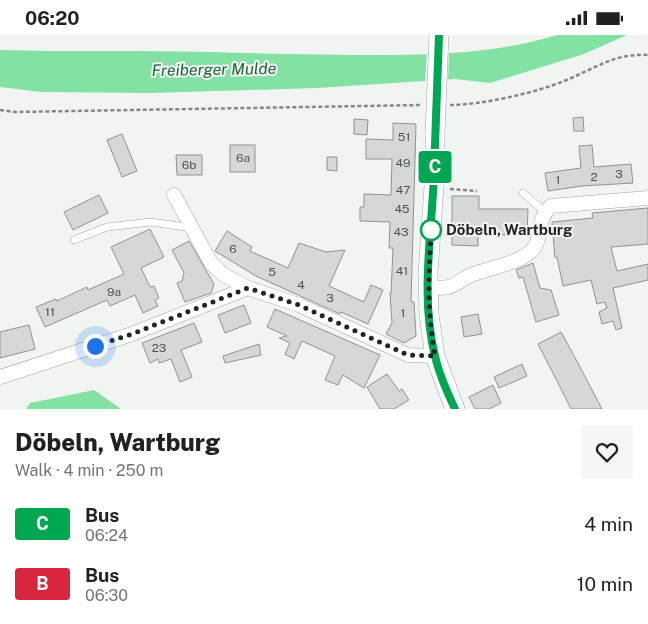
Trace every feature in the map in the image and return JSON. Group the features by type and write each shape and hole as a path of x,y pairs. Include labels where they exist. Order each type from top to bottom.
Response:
{"main road":[{"path":"439,35 428,287 430,325 435,356 455,409"}],"street":[{"path":"174,195 211,263 224,275 248,288 299,305 408,355 435,356"},
{"path":"428,287 446,288 469,275 515,261 527,255 534,247 542,217 551,206 648,198"},
{"path":"0,377 132,334 248,288"}],"lane":[{"path":"524,193 545,211"},
{"path":"74,240 107,227 151,222 192,228"}],"path":[{"path":"446,105 489,100 530,92 563,82 622,56 648,55"},
{"path":"0,110 15,112 426,105"},
{"path":"454,189 477,191"}],"water":[{"name":"Freiberger Mulde","path":"557,35 627,35 584,54 490,83 455,79 317,88 151,93 41,92 0,87 0,50 410,55 495,49"},
{"path":"94,390 121,409 26,409 30,403"}],"pier":[{"path":"449,50 448,82 425,84 427,51"}],"building":[{"path":"583,117 584,131 574,131 573,118"},
{"path":"354,119 368,120 367,135 354,134"},
{"path":"393,123 416,124 411,302 414,302 416,336 404,343 386,334 392,323 390,293 393,248 389,248 390,222 360,221 360,207 364,207 364,194 391,195 392,159 366,159 366,139 393,140"},
{"path":"122,134 137,171 122,177 107,140"},
{"path":"230,145 255,145 255,172 230,172"},
{"path":"592,145 594,167 631,164 633,183 582,186 548,191 545,173 581,168 579,146"},
{"path":"176,155 202,155 202,175 177,175"},
{"path":"327,157 337,157 337,171 327,170"},
{"path":"99,195 108,213 73,230 64,212"},
{"path":"452,196 479,196 479,209 528,209 527,235 478,235 478,246 452,245"},
{"path":"648,208 648,244 611,247 617,271 648,264 648,280 613,288 622,328 616,330 613,321 602,324 599,312 607,308 605,302 597,304 591,280 563,286 557,257 555,258 552,222 593,218 592,213"},
{"path":"150,229 164,257 141,268 150,287 154,286 159,298 155,300 158,306 143,313 135,295 110,306 107,300 45,327 36,307 56,299 57,301 87,287 88,290 124,274 111,247"},
{"path":"227,231 252,247 250,251 288,268 299,243 326,252 345,250 329,286 364,302 371,285 383,290 368,324 341,312 340,314 256,276 215,251"},
{"path":"189,241 214,284 211,293 185,302 177,283 182,281 184,273 172,250"},
{"path":"533,263 540,288 551,290 559,315 536,322 523,277 519,278 516,270"},
{"path":"244,305 251,323 225,333 218,315"},
{"path":"275,309 380,355 364,388 343,375 338,385 325,380 335,356 302,341 294,359 285,354 290,343 279,338 287,336 267,327"},
{"path":"478,314 482,334 464,337 461,317"},
{"path":"194,323 202,342 181,350 192,377 180,382 171,359 159,363 158,359 150,363 142,343"},
{"path":"29,325 35,349 0,358 0,332"},
{"path":"561,332 602,409 571,409 538,344"},
{"path":"259,344 261,355 225,363 223,356"},
{"path":"522,364 527,376 499,388 494,377"},
{"path":"387,374 399,391 402,389 409,400 394,409 380,409 367,387"},
{"path":"493,385 501,403 489,409 475,409 469,397"}],"bus line":[{"name":"C","path":"439,35 428,303 435,356 440,374 455,409"}],"place":[{"name":"Döbeln, Wartburg","path":"431,230"}],"route":[{"path":"95,346 132,334 248,288 265,292 299,305 408,355 435,356 428,303 428,273 432,226 431,230"}]}
